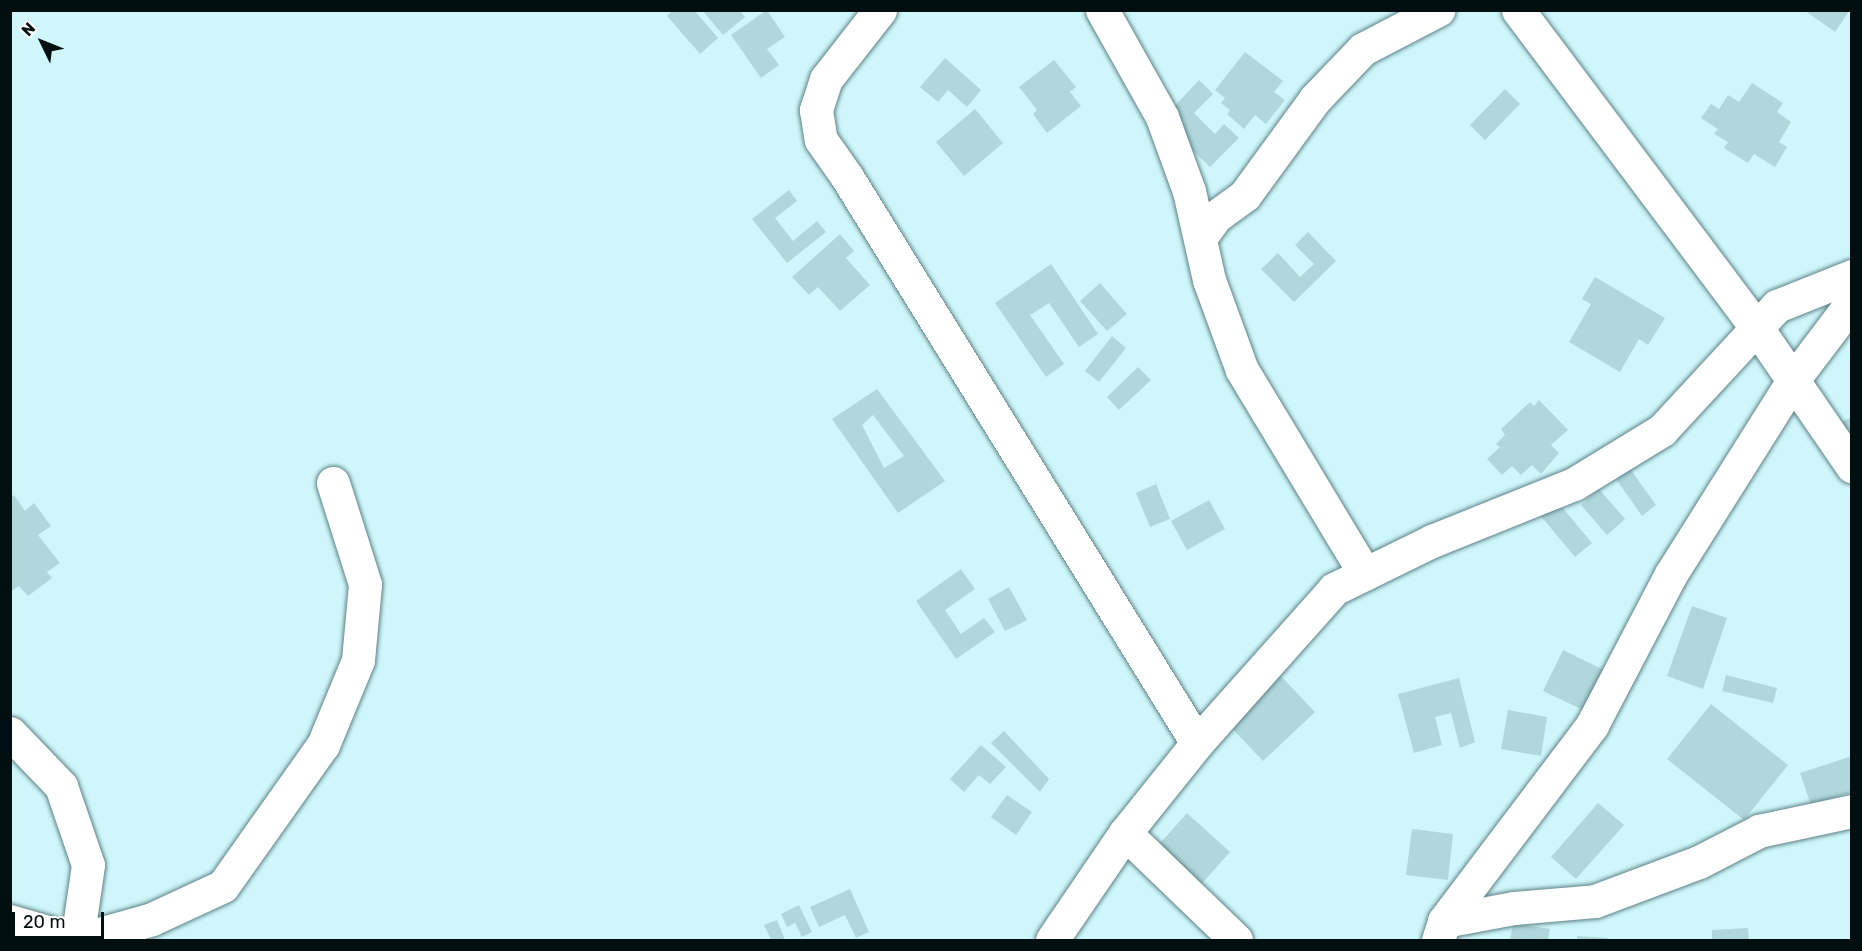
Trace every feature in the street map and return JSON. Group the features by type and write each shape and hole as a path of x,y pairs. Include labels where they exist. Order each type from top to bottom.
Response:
{"street":[{"path":"880,10 826,79 816,110 821,140 847,177 1197,743"},
{"path":"1102,10 1162,117 1189,191 1209,280 1242,370 1365,574"},
{"path":"1200,238 1215,217 1245,195 1315,99 1363,49 1438,10"},
{"path":"1518,10 1757,328 1851,466"},
{"path":"1053,940 1125,833 1197,743 1306,616 1334,589 1432,541 1574,484 1662,430 1778,306 1851,276"},
{"path":"1441,931 1592,725 1671,574 1793,380 1851,302"},
{"path":"10,921 77,940 152,919 223,886 323,745 358,660 365,584 333,483"},
{"path":"10,733 61,786 88,865 77,940"},
{"path":"1441,931 1514,908 1595,900 1699,862 1759,831 1851,811"},
{"path":"1125,833 1236,940"}],"building":[{"path":"673,10 694,10 718,38 700,54 667,16"},
{"path":"702,10 739,10 745,17 723,35"},
{"path":"767,10 785,37 767,49 779,65 761,78 731,35"},
{"path":"1804,10 1850,10 1835,32"},
{"path":"1245,52 1283,81 1274,92 1285,100 1266,124 1255,115 1244,129 1227,114 1230,110 1221,103 1225,98 1215,90"},
{"path":"945,58 981,90 967,107 948,90 938,102 920,87"},
{"path":"1054,60 1076,87 1070,92 1081,106 1047,133 1033,114 1037,110 1019,87"},
{"path":"1199,80 1213,94 1194,113 1215,134 1224,124 1239,138 1210,167 1171,130 1170,111"},
{"path":"1752,83 1783,103 1777,112 1791,122 1779,142 1787,147 1775,167 1754,154 1748,163 1724,148 1728,142 1714,134 1718,129 1701,118 1711,104 1719,109 1728,95 1739,102"},
{"path":"1505,89 1520,104 1485,140 1470,125"},
{"path":"975,109 1003,143 964,176 936,142"},
{"path":"789,190 797,201 775,218 793,241 817,221 826,232 787,263 752,219"},
{"path":"1308,232 1336,261 1294,302 1261,269 1278,253 1300,277 1314,264 1295,245"},
{"path":"840,234 854,251 846,258 870,285 840,311 818,287 809,295 792,277"},
{"path":"1051,264 1098,334 1079,347 1049,303 1030,315 1064,364 1046,377 995,303"},
{"path":"1595,277 1665,318 1648,345 1639,339 1620,372 1569,342 1591,304 1582,299"},
{"path":"1100,283 1127,314 1107,331 1080,301"},
{"path":"1112,336 1126,348 1099,382 1085,371"},
{"path":"1138,367 1151,380 1119,410 1107,397"},
{"path":"877,389 945,481 898,513 832,419","holes":["873,415 904,456 884,468 862,425"]},
{"path":"1539,400 1568,430 1551,445 1559,453 1541,474 1532,465 1521,475 1512,466 1502,475 1487,459 1500,447 1496,444 1505,435 1501,429 1530,402 1534,406"},
{"path":"1852,417 1852,440 1842,422"},
{"path":"1630,469 1656,505 1642,516 1616,479"},
{"path":"1156,484 1170,519 1150,527 1136,493"},
{"path":"1599,489 1625,519 1607,535 1581,505"},
{"path":"14,495 25,511 34,503 51,526 38,535 60,563 47,572 52,578 28,596 19,586 10,592 10,498"},
{"path":"1209,500 1225,529 1187,550 1171,521"},
{"path":"1556,500 1592,543 1575,557 1539,514"},
{"path":"961,569 975,589 945,610 961,634 984,618 995,632 956,659 916,601"},
{"path":"1009,587 1027,620 1005,631 988,599"},
{"path":"1692,606 1727,618 1703,689 1667,676"},
{"path":"1563,650 1606,671 1587,712 1543,691"},
{"path":"1277,672 1315,712 1263,761 1225,721"},
{"path":"1726,675 1777,688 1773,703 1722,691"},
{"path":"1459,678 1475,742 1460,748 1451,713 1435,717 1442,745 1414,753 1398,694"},
{"path":"1711,704 1788,765 1744,820 1667,759"},
{"path":"1508,710 1547,717 1541,756 1501,749"},
{"path":"1004,731 1049,779 1040,792 991,743"},
{"path":"981,745 1006,767 990,784 979,775 964,792 950,779"},
{"path":"1852,756 1852,792 1811,805 1800,773"},
{"path":"1007,795 1032,812 1016,835 991,817"},
{"path":"1598,803 1624,825 1576,879 1551,857"},
{"path":"1187,813 1230,852 1198,888 1155,849"},
{"path":"1412,829 1453,834 1448,880 1406,875"},
{"path":"850,889 869,932 856,938 845,915 819,927 810,907"},
{"path":"799,905 812,932 802,937 795,923 787,927 781,914"},
{"path":"777,920 785,940 771,940 764,925"},
{"path":"1513,923 1550,929 1548,940 1510,940"},
{"path":"1748,928 1749,940 1712,940 1712,930"},
{"path":"1577,936 1608,938 1608,940 1577,940"}]}
